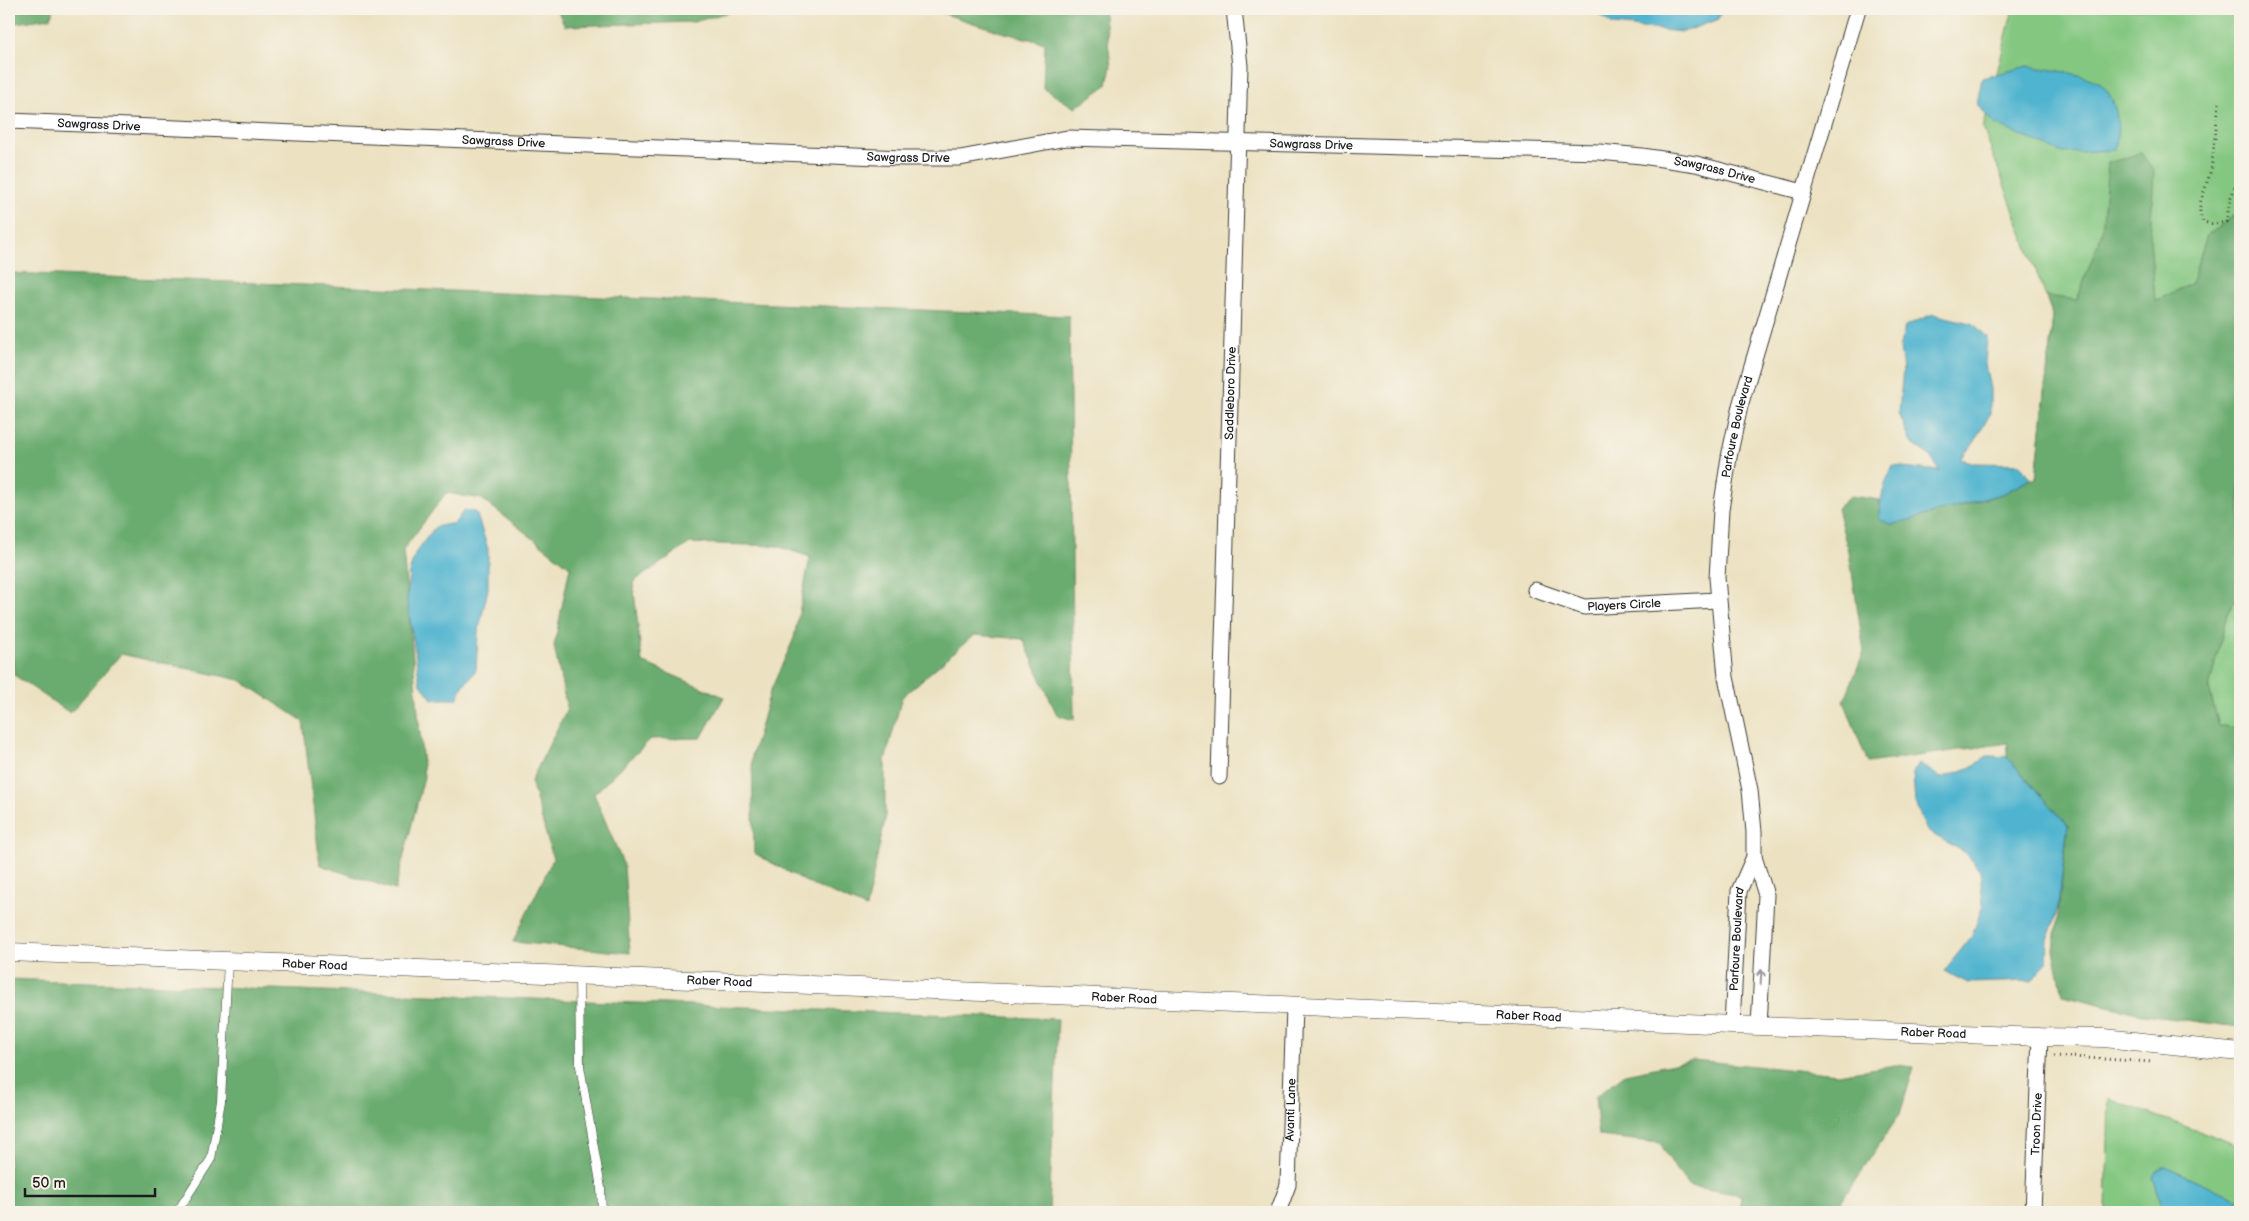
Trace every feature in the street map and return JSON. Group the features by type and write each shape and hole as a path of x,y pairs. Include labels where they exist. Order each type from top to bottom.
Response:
{"street":[{"name":"Saddleboro Drive","path":"1219,777 1240,66 1234,9"},
{"name":"Parfoure Boulevard","path":"1759,1026 1766,895 1754,857 1750,790 1726,677 1717,578 1722,510 1729,457 1740,406 1802,192 1858,9"},
{"name":"Sawgrass Drive","path":"9,121 903,158 960,158 1067,138 1598,152 1696,164 1802,192"},
{"name":"Players Circle","path":"1535,590 1584,607 1718,600"},
{"name":"Parfoure Boulevard","path":"1732,1025 1739,891 1754,857"},
{"name":"Raber Road","path":"9,952 1732,1025 2104,1038 2240,1052"},
{"name":"Avanti Lane","path":"1278,1212 1288,1185 1294,1007"},
{"name":"Troon Drive","path":"2033,1212 2040,1037"}],"lane":[{"path":"177,1212 210,1159 221,1101 228,961"},
{"path":"579,976 580,1066 601,1188 602,1212"}],"path":[{"path":"2219,103 2211,170 2200,204 2200,214 2203,222 2214,224 2226,222 2231,196 2240,176"},
{"path":"2040,1056 2154,1062"}],"green space":[{"path":"9,9 54,9 50,18 9,24"},
{"path":"331,9 392,9 385,16 346,14"},
{"path":"557,9 740,9 694,22 565,26"},
{"path":"929,9 1104,9 1111,67 1107,85 1075,108 1043,88 1045,43 1005,33"},
{"path":"2013,9 2240,9 2240,977 2007,757 2053,316 1983,128"},
{"path":"2141,153 2154,171 2150,238 2155,301 2191,284 2207,235 2238,213 2240,217 2240,592 2227,614 2209,689 2219,726 2240,727 2240,1027 2145,1015 2063,995 2054,950 2068,825 2007,757 2008,743 1868,763 1844,701 1864,652 1850,559 1837,508 1851,496 1880,500 1879,518 1957,507 2005,493 2030,479 2036,479 2053,316 2046,296 2077,300 2102,232 2108,163"},
{"path":"9,273 1069,316 1074,720 1057,715 1023,639 974,635 902,697 885,761 885,820 866,908 810,884 754,853 752,756 770,692 794,638 810,557 777,546 690,543 633,582 642,662 724,697 701,738 651,739 594,794 624,866 630,953 513,942 553,859 531,781 567,709 554,646 570,567 482,499 446,493 403,550 424,777 395,890 320,865 303,721 240,680 121,654 70,713 14,675 9,629"},
{"path":"9,979 1058,1019 1049,1212 9,1212"},
{"path":"1693,1060 1838,1074 1895,1065 1914,1067 1900,1114 1834,1212 1739,1212 1741,1195 1689,1186 1676,1170 1660,1143 1599,1136 1595,1097 1625,1074"},
{"path":"2109,1099 2240,1146 2240,1212 2106,1212"}],"water":[{"path":"1591,9 1724,9 1717,20 1682,32 1613,25"},
{"path":"2028,66 2078,75 2102,85 2112,99 2117,116 2118,125 2115,150 2063,153 1994,124 1977,104 1982,78"},
{"path":"1933,314 1974,324 1987,337 1985,364 1990,389 1990,414 1974,443 1960,459 1975,463 2020,464 2030,479 2005,493 1891,525 1879,518 1883,491 1893,466 1940,471 1929,455 1911,443 1899,413 1903,369 1900,348 1905,326"},
{"path":"464,510 476,512 488,549 488,589 478,633 476,670 463,686 457,699 432,699 420,683 407,600 409,572 416,552 435,527 455,523"},
{"path":"1989,756 2007,757 2068,825 2058,907 2048,940 2047,961 2032,981 1968,983 1944,971 1972,936 1983,905 1980,870 1966,853 1927,831 1915,803 1913,773 1919,763 1941,778 1969,768"},
{"path":"2165,1166 2240,1200 2240,1212 2163,1212 2153,1177 2157,1170"}]}
